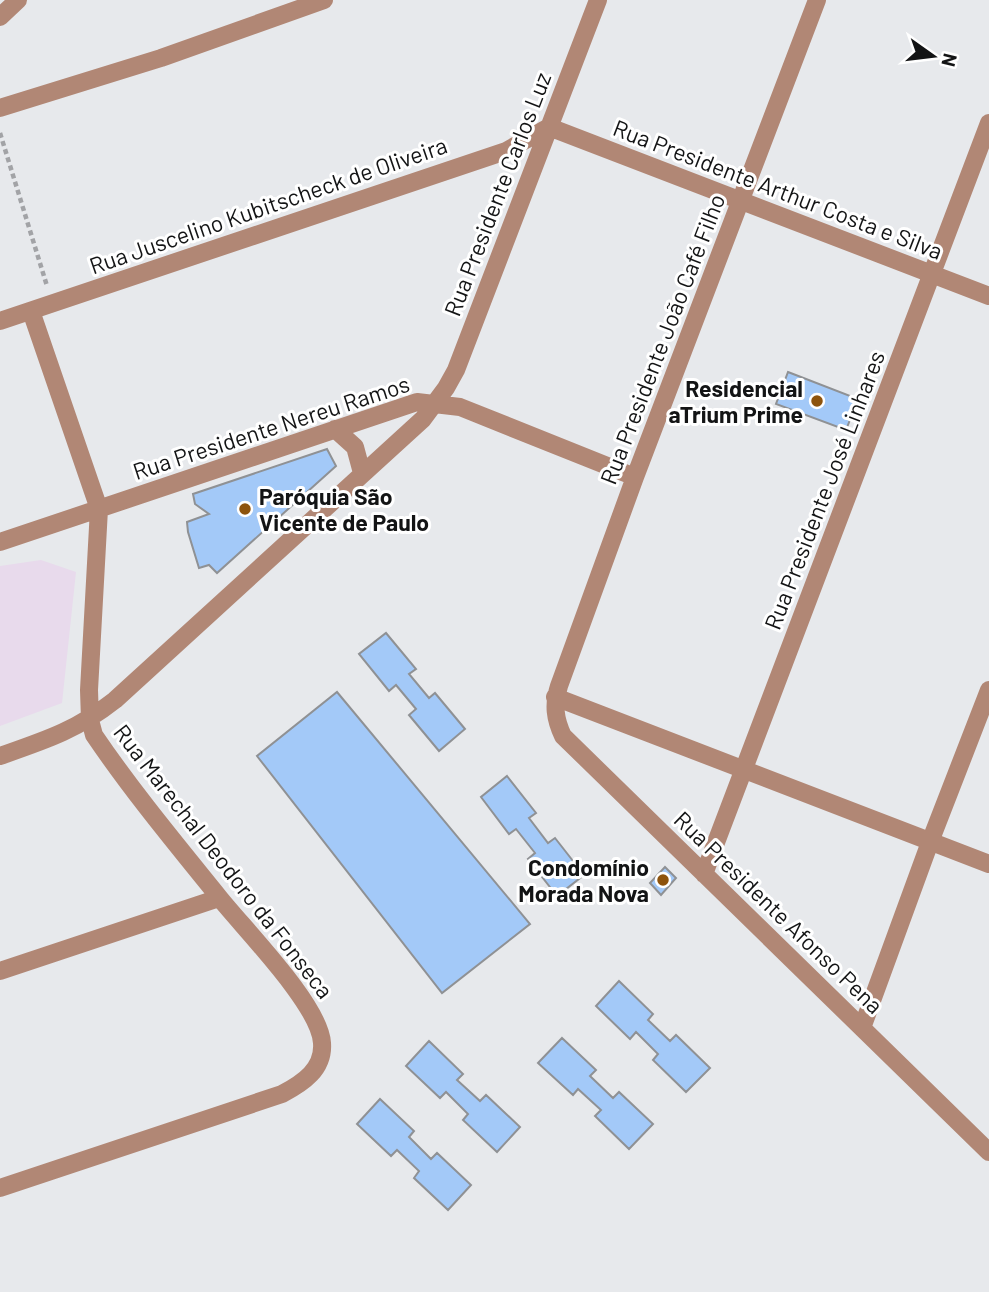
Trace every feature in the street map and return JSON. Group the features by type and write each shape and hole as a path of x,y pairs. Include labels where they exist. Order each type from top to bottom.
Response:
{"street":[{"path":"0,17 18,0"},
{"path":"0,108 161,58 324,0"},
{"name":"Rua Presidente Carlos Luz","path":"0,756 90,720 423,419 456,370 598,0"},
{"name":"Rua Presidente João Café Filho","path":"555,697 635,477 817,0"},
{"name":"Rua Presidente José Linhares","path":"704,874 989,122"},
{"name":"Rua Presidente Arthur Costa e Silva","path":"549,127 989,296"},
{"name":"Rua Juscelino Kubitscheck de Oliveira","path":"0,321 506,151 549,127"},
{"name":"Rua Marechal Deodoro da Fonseca","path":"0,1188 282,1094 298,1086 317,1066 322,1056 323,1042 317,1022 305,1002 219,898 94,735 90,720 89,690 99,509 32,310"},
{"name":"Rua Presidente Nereu Ramos","path":"0,542 417,402 460,407 635,477"},
{"path":"335,429 355,447 362,472"},
{"path":"862,1028 989,690"},
{"path":"555,697 989,864"},
{"name":"Rua Presidente Afonso Pena","path":"555,697 556,721 563,736 989,1152"},
{"path":"0,971 219,898"}],"path":[{"path":"0,133 52,304"}],"shaded area":[{"path":"41,560 76,572 62,703 0,726 0,566"}],"building":[{"name":"Residencial aTrium Prime","path":"788,372 858,399 846,430 776,404"},
{"name":"Paróquia São Vicente de Paulo","path":"327,449 336,466 217,573 209,565 199,568 187,522 209,514 195,504 193,494"},
{"path":"386,633 416,669 409,674 429,698 435,693 465,729 439,751 409,715 416,709 396,685 389,691 359,654"},
{"path":"337,692 530,924 442,993 257,756"},
{"path":"507,776 536,813 529,818 548,843 555,838 584,875 557,896 528,859 535,853 516,829 509,834 481,797"},
{"name":"Condomínio Morada Nova","path":"665,867 676,878 661,895 650,883"},
{"path":"619,981 653,1014 648,1020 670,1041 676,1035 710,1068 686,1092 653,1060 658,1054 636,1032 630,1039 596,1006"},
{"path":"562,1038 596,1070 590,1076 613,1098 619,1092 653,1124 629,1149 595,1116 601,1110 578,1089 573,1095 538,1063"},
{"path":"429,1041 463,1074 457,1080 480,1101 486,1095 520,1127 497,1152 463,1120 468,1114 446,1092 440,1098 406,1066"},
{"path":"380,1099 414,1131 409,1137 431,1159 437,1153 471,1185 448,1210 414,1178 419,1171 397,1150 391,1156 357,1124"}],"place":[{"name":"Residencial aTrium Prime","path":"817,401"},
{"name":"Paróquia São Vicente de Paulo","path":"245,509"},
{"name":"Condomínio Morada Nova","path":"663,880"}]}
